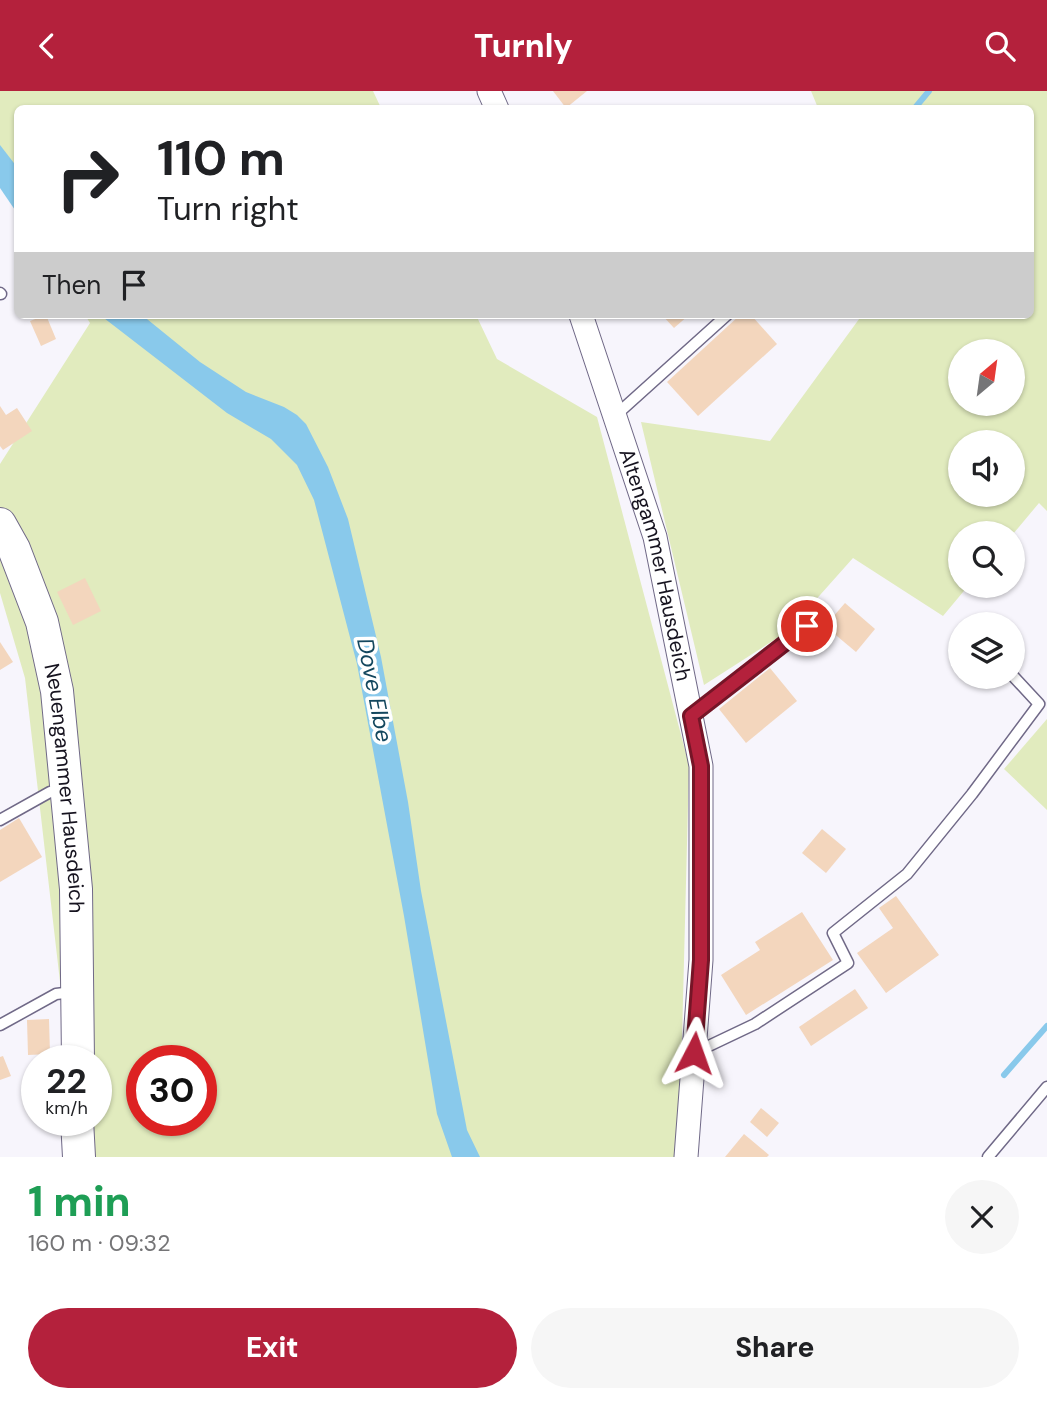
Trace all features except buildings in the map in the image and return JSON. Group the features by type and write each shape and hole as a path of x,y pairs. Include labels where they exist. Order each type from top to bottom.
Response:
{"street":[{"name":"Altengammer Hausdeich","path":"582,319 655,537 701,766 701,960 686,1157"},
{"name":"Neuengammer Hausdeich","path":"0,524 14,549 41,622 57,691 76,889 78,1045"},
{"path":"78,1136 79,1157"}],"lane":[{"path":"616,415 723,319"},
{"path":"691,716 807,626"},
{"path":"694,1053 755,1024 848,963 833,933 907,874 972,795 1039,704 1025,688"},
{"path":"0,820 50,792 66,787"},
{"path":"0,1025 56,994 79,992"},
{"path":"988,1157 1047,1087"}],"green space":[{"path":"0,91 373,91 380,105 14,105 14,203 0,180"},
{"path":"811,91 1047,91 1047,511 1039,503 1024,521 948,521 948,598 958,598 943,616 853,558 788,631 704,685 641,422 770,441 859,319 1034,319 1034,105 817,105"},
{"path":"88,319 478,319 497,359 597,417 689,765 679,1157 80,1157 77,1136 112,1136 112,1045 67,1045 25,678 0,593 0,464 90,323"},
{"path":"1047,719 1047,810 1004,769"}],"water":[{"path":"0,145 14,163 14,209 0,188"},
{"name":"Dove Elbe","path":"105,319 147,319 200,362 246,392 297,415 306,424 328,467 348,519 381,657 408,802 421,891 467,1130 480,1157 452,1157 437,1114 404,916 357,664 314,500 297,465 271,439 227,413"}],"waterway":[{"path":"917,105 929,91"},
{"path":"1004,1075 1047,1026"}],"route":[{"path":"694,1053 701,960 701,766 691,716 807,626"}]}
